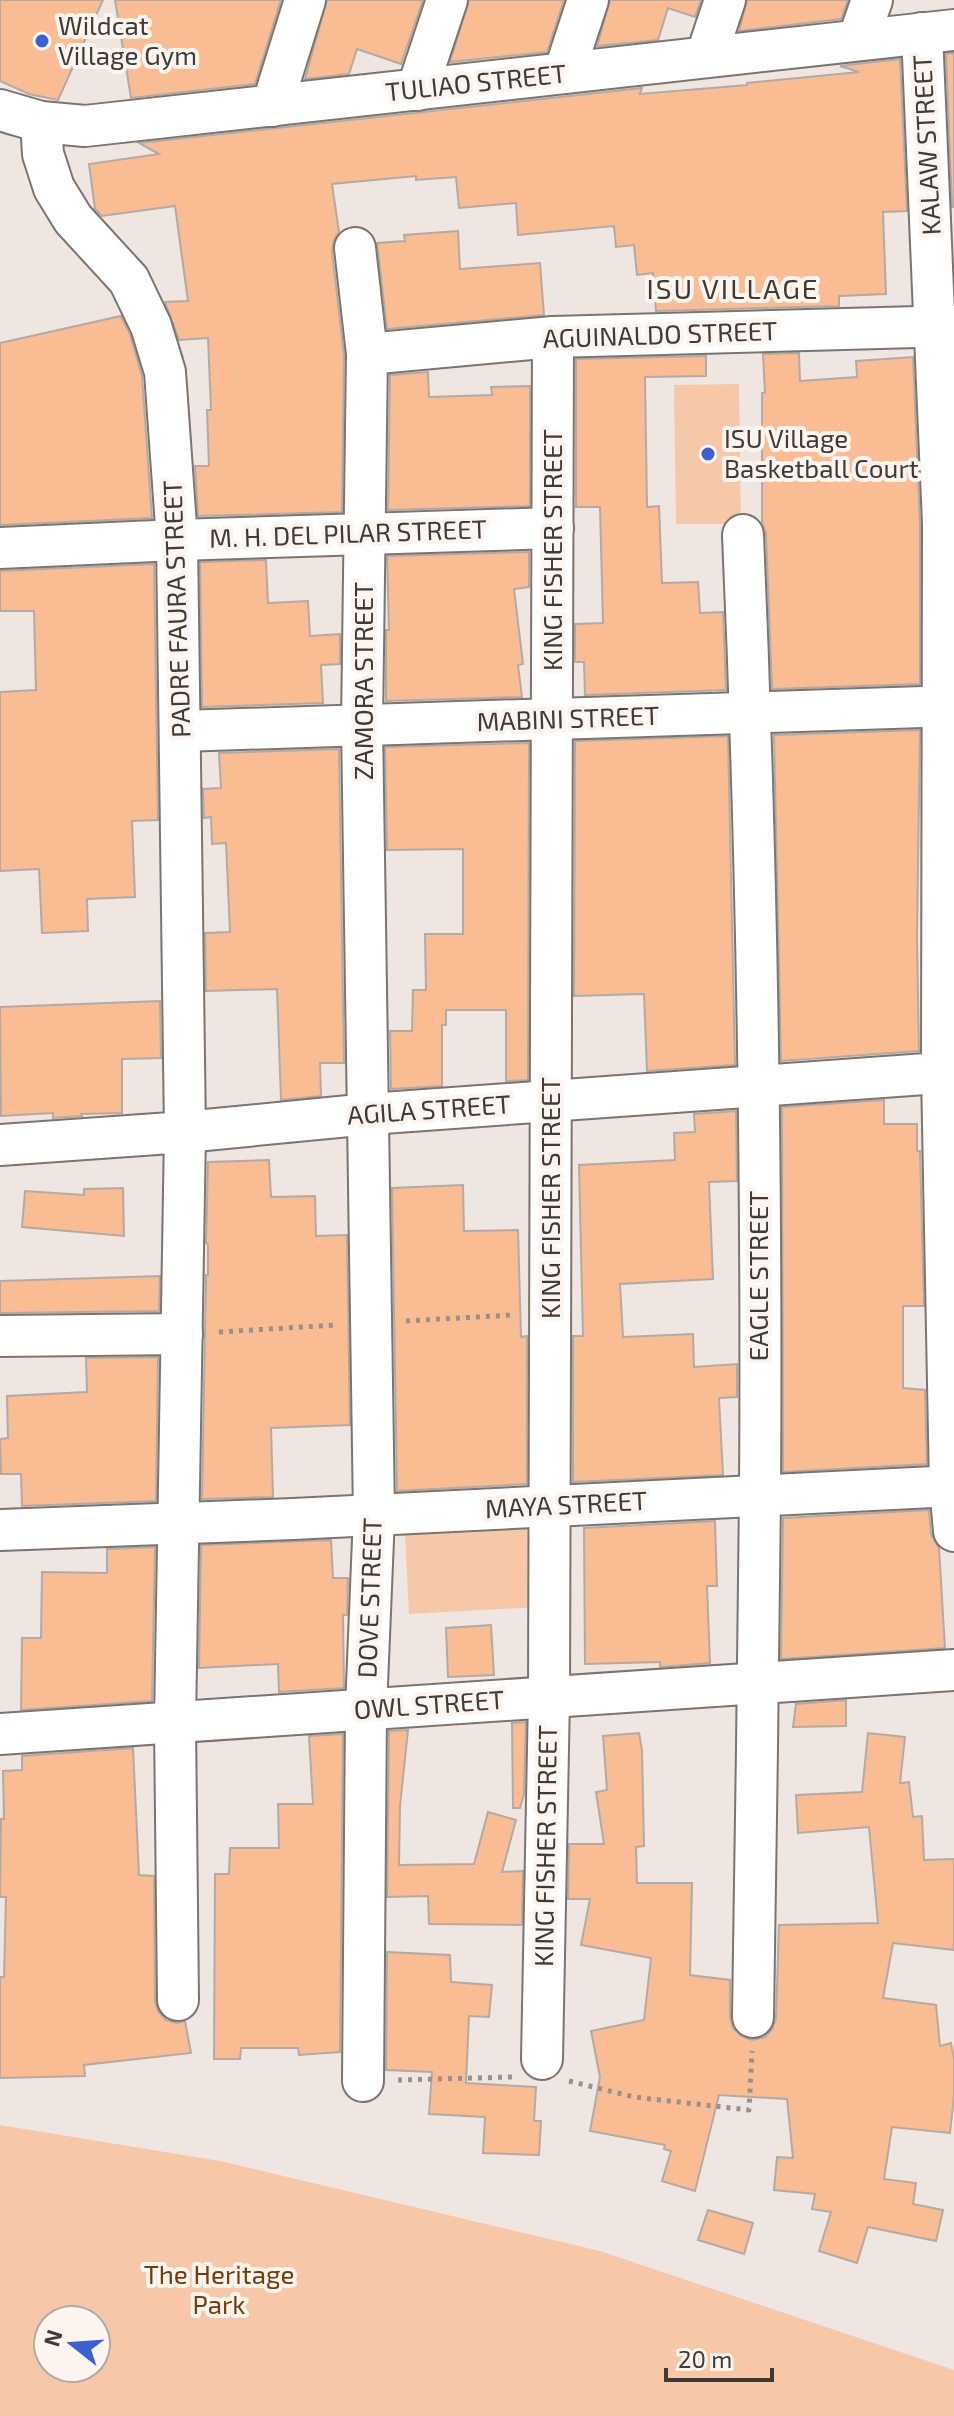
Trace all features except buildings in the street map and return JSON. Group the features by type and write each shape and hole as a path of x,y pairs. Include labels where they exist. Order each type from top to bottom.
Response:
{"street":[{"path":"272,106 305,0"},
{"path":"417,90 447,0"},
{"path":"564,73 588,0"},
{"path":"706,57 725,0"},
{"path":"858,40 872,0"},
{"name":"TULIAO STREET","path":"0,110 41,122 85,126 938,31"},
{"name":"KALAW STREET","path":"938,31 949,524 948,1073 954,1531"},
{"name":"PADRE FAURA STREET","path":"41,122 43,154 54,188 73,219 129,280 151,326 165,372 177,540 185,1132"},
{"name":"ZAMORA STREET","path":"355,248 367,354 362,725 369,1114"},
{"name":"AGUINALDO STREET","path":"367,354 553,337 945,326"},
{"name":"KING FISHER STREET","path":"545,2066 550,1506 553,337"},
{"name":"M. H. DEL PILAR STREET","path":"0,548 553,528"},
{"name":"EAGLE STREET","path":"743,535 758,1086 760,1495 753,2017"},
{"name":"MABINI STREET","path":"181,731 948,706"},
{"name":"AGILA STREET","path":"0,1145 185,1132 369,1114 948,1073"},
{"name":"DOVE STREET","path":"363,2081 366,1709 374,1515 369,1114"},
{"path":"178,2000 175,1723 185,1132"},
{"path":"0,1336 182,1334"},
{"name":"MAYA STREET","path":"0,1530 952,1486"},
{"name":"OWL STREET","path":"0,1734 954,1670"}],"path":[{"path":"363,2081 510,2077 545,2066 576,2084 634,2097 749,2110 753,2017"}],"green space":[{"name":"ISU Village Basketball Court","path":"739,384 741,524 676,524 674,385"},
{"path":"554,1526 558,1606 409,1614 405,1534"},
{"name":"The Heritage Park","path":"0,2125 220,2161 600,2251 954,2370 954,2416 0,2416"}],"place":[{"name":"Wildcat Village Gym","path":"42,41"},
{"name":"ISU Village Basketball Court","path":"708,454"}],"district":[{"name":"ISU VILLAGE","path":"733,289"}]}
